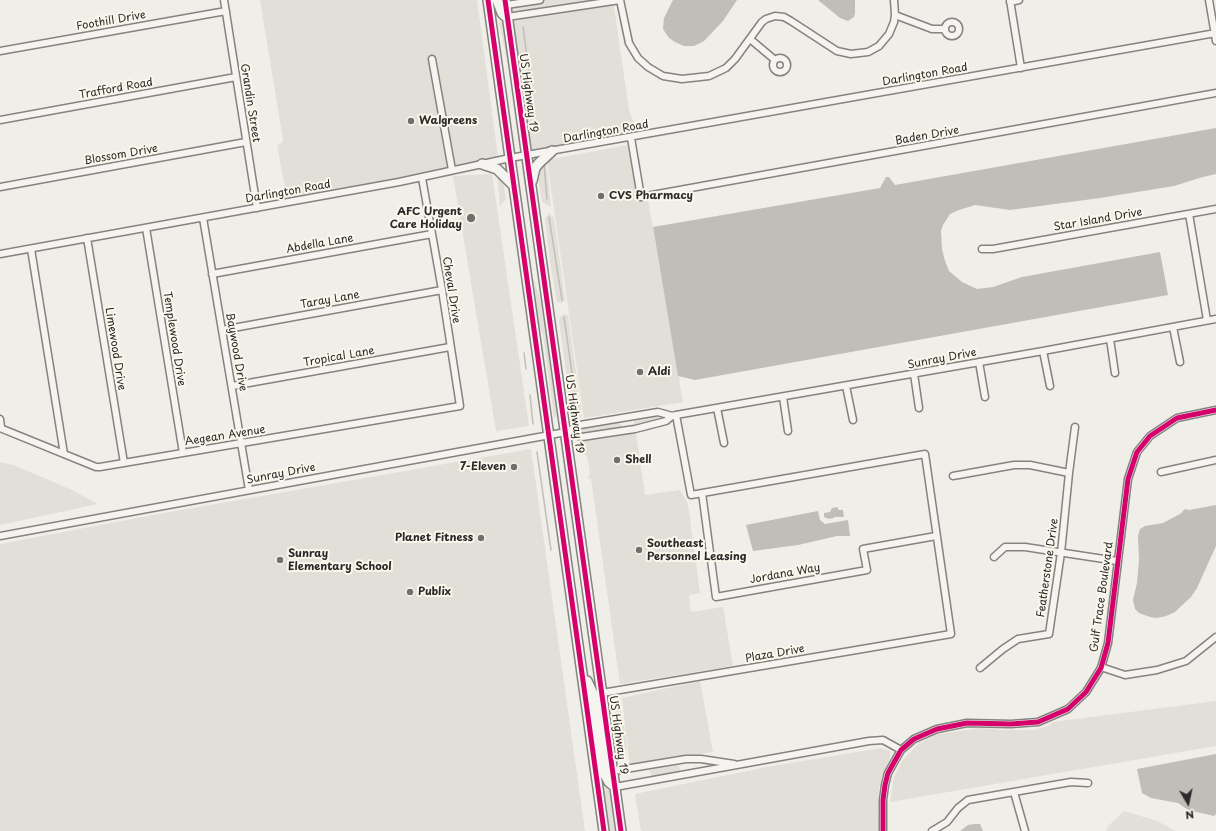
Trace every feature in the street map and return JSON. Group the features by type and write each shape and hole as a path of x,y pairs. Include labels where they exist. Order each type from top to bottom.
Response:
{"highway":[{"path":"488,0 604,831"},
{"path":"497,0 502,13 507,17"},
{"name":"US Highway 19","path":"505,2 621,831"},
{"path":"531,187 535,168 552,151"},
{"path":"482,164 497,169 514,186"},
{"path":"582,668 593,694 604,773 609,782 615,787"}],"street":[{"name":"Grandin Street","path":"224,0 257,208"},
{"path":"505,2 540,0"},
{"path":"507,17 620,0 627,37 638,58 648,67 663,76 675,79 687,79 713,74 731,64 762,22 770,17 779,16 792,22 832,49 842,53 860,54 872,50 882,43 892,28 895,15 894,0"},
{"path":"1019,0 1010,1 1021,68"},
{"path":"1210,0 1216,41"},
{"name":"Foothill Drive","path":"0,51 226,11"},
{"path":"895,15 932,29 945,30"},
{"name":"Darlington Road","path":"0,254 422,178 510,158 631,138 1215,34"},
{"path":"750,39 775,60"},
{"path":"432,59 452,170"},
{"name":"Trafford Road","path":"0,120 236,76"},
{"name":"Baden Drive","path":"631,138 641,197 1216,93"},
{"name":"Blossom Drive","path":"0,187 246,142"},
{"name":"Cheval Drive","path":"422,178 442,290 460,406"},
{"name":"Star Island Drive","path":"982,249 993,249 1216,209"},
{"path":"1189,214 1207,320"},
{"name":"Baywood Drive","path":"203,218 249,490"},
{"name":"Templewood Drive","path":"146,228 183,453"},
{"name":"Abdella Lane","path":"212,274 432,234"},
{"name":"Limewood Drive","path":"87,238 124,463"},
{"path":"31,249 64,454"},
{"name":"Taray Lane","path":"222,330 442,290"},
{"name":"Sunray Drive","path":"0,536 566,432 580,426 658,412 674,415 783,397 1216,319"},
{"path":"1173,327 1180,362"},
{"path":"1110,339 1115,373"},
{"name":"Tropical Lane","path":"232,386 450,348"},
{"path":"1044,351 1050,386"},
{"path":"979,362 985,397"},
{"path":"914,374 919,408"},
{"path":"846,386 853,420"},
{"path":"783,397 788,431"},
{"name":"Aegean Avenue","path":"1,428 100,468 460,406"},
{"path":"717,408 724,443"},
{"name":"Gulf Trace Boulevard","path":"883,831 883,800 888,773 901,750 914,739 928,732 967,723 1011,724 1038,722 1068,709 1086,692 1101,667 1108,643 1128,479 1137,452 1150,436 1177,418 1216,410"},
{"path":"674,415 691,495 925,454 936,536"},
{"name":"Sunray Drive","path":"566,432 582,437 635,429 666,422 674,415"},
{"path":"0,419 1,428"},
{"name":"Featherstone Drive","path":"980,668 1018,639 1049,634 1061,553 1075,426"},
{"path":"1161,472 1216,460"},
{"path":"953,476 1014,465 1030,465 1069,473"},
{"name":"Jordana Way","path":"702,493 716,597 867,570 863,549 936,536"},
{"name":"Plaza Drive","path":"602,693 951,634 936,536"},
{"path":"994,557 1004,547 1025,547 1118,562"},
{"path":"1101,667 1125,675 1157,670 1186,661 1216,637"},
{"path":"615,787 714,770 737,764 880,740 887,741 901,750"},
{"path":"613,771 686,759 701,759 737,764"},
{"path":"932,831 947,822 958,808 968,800 1071,782 1088,784"},
{"path":"1014,792 1025,831"}],"shaded area":[{"path":"260,0 477,0 498,157 421,174 287,199 277,145 281,144 283,140"},
{"path":"510,0 613,0 629,110 636,128 625,130 625,135 531,151"},
{"path":"673,0 737,0 723,21 704,41 694,46 684,46 669,38 663,29 664,18"},
{"path":"818,0 855,0 854,17 848,21 840,18"},
{"path":"499,22 503,22 508,66"},
{"path":"1216,128 1216,174 1174,186 1010,210 975,205 950,214 941,231 942,249 949,271 962,282 977,289 993,287 1022,277 1160,252 1168,295 695,380 678,376 653,227 880,188 886,177 889,177 895,185"},
{"path":"627,145 638,201 648,200 683,402 584,418 547,160"},
{"path":"545,164 548,176 551,206 546,205 542,201 537,173 538,169"},
{"path":"492,174 529,426 496,431 453,176"},
{"path":"497,174 503,181 506,199 500,206"},
{"path":"549,212 554,218 565,300 562,303 557,302 550,261 545,219"},
{"path":"531,273 540,297 556,406 556,418 554,417 543,335 537,320"},
{"path":"563,314 568,315 582,415 580,418 574,419 572,415 559,321"},
{"path":"661,414 665,415 666,418 637,426 634,424 635,419"},
{"path":"620,422 621,425 618,429 581,433 582,428"},
{"path":"636,433 645,495 680,490 688,504 700,593 689,595 691,612 723,607 733,666 620,684 591,479 588,479 590,474 587,456 583,453 581,443 586,440"},
{"path":"531,449 585,831 0,831 0,544 153,515"},
{"path":"0,462 16,466 70,489 98,504 0,525"},
{"path":"1216,505 1216,546 1197,588 1191,597 1175,612 1166,616 1157,618 1139,613 1135,609 1133,600 1137,583 1139,560 1138,536 1140,529 1145,526 1163,523 1180,514 1185,509 1189,510"},
{"path":"837,507 839,510 843,510 844,517 834,517 829,519 824,517 824,513 830,512 832,508"},
{"path":"818,511 820,520 825,524 848,520 850,536 837,536 798,545 753,551 746,525"},
{"path":"700,681 713,752 630,766 622,698"},
{"path":"617,700 620,703 623,719 619,718 613,707"},
{"path":"1216,701 1216,746 890,802 894,777 902,761 918,744 938,734 981,728 1034,730 1048,726 1053,722"},
{"path":"624,724 627,750 620,747 617,737 618,728"},
{"path":"881,748 890,751 890,758 879,787 878,814 881,813 881,831 641,831 635,794 767,767"},
{"path":"1216,754 1216,814 1214,816 1188,810 1178,803 1151,798 1142,793 1137,769"},
{"path":"679,765 680,772 651,777 650,770"},
{"path":"602,778 609,787 615,831 609,831"},
{"path":"1124,811 1157,821 1176,831 1106,831 1108,826"},
{"path":"980,824 983,831 960,831 968,825"}],"waterway":[{"path":"523,27 535,115"},
{"path":"544,164 547,199"},
{"path":"549,217 562,300"},
{"path":"564,317 578,415"},
{"path":"524,353 526,369"},
{"path":"530,395 533,424"},
{"path":"537,452 551,550"}],"cycle path":[{"path":"488,0 604,831"},
{"path":"505,0 621,831"},
{"path":"883,831 883,800 888,773 901,750 914,739 937,729 967,723 1011,724 1038,722 1068,709 1086,692 1101,668 1108,643 1128,479 1137,452 1150,436 1177,418 1216,410"}],"place":[{"name":"Walgreens","path":"411,121"},
{"name":"CVS Pharmacy","path":"601,196"},
{"name":"AFC Urgent Care Holiday","path":"471,218"},
{"name":"Aldi","path":"640,372"},
{"name":"Shell","path":"617,460"},
{"name":"7-Eleven","path":"514,467"},
{"name":"Planet Fitness","path":"481,538"},
{"name":"Southeast Personnel Leasing","path":"639,550"},
{"name":"Sunray Elementary School","path":"280,560"},
{"name":"Publix","path":"410,592"}]}
